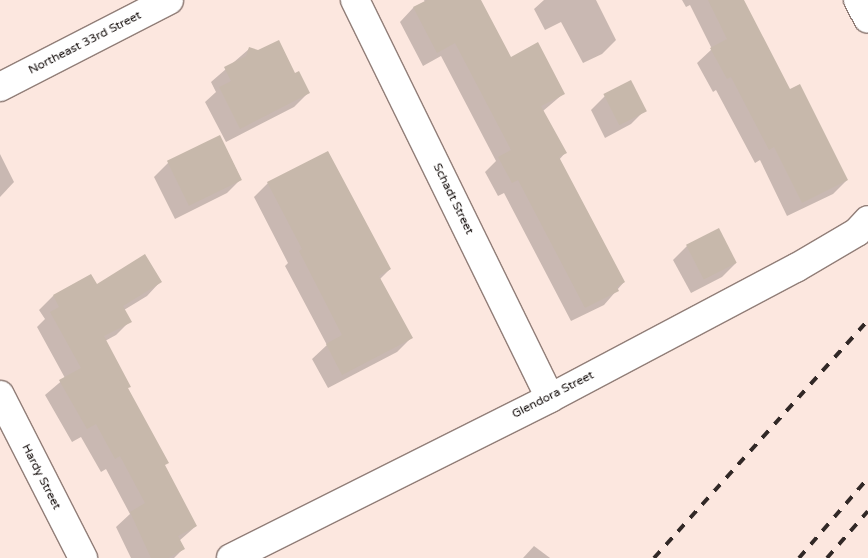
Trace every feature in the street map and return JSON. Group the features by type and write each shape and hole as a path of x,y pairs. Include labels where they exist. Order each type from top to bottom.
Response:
{"street":[{"name":"Northeast 33rd Street","path":"0,87 169,0"},
{"name":"Schadt Street","path":"355,0 550,398"},
{"path":"858,0 868,19"},
{"name":"Glendora Street","path":"231,558 550,398 796,268 857,232 868,220"},
{"name":"Hardy Street","path":"0,395 83,558"}],"building":[{"path":"427,0 481,0 511,57 538,42 565,94 541,106 567,153 559,157 625,282 617,287 619,291 585,308 518,180 512,183 498,157 511,150 455,43 437,53 413,7"},
{"path":"708,0 744,0 790,89 800,84 848,180 802,203 774,147 769,150 731,77 727,79 710,48 727,39"},
{"path":"279,40 295,73 299,71 310,93 240,129 219,87 231,81 224,67 246,56 249,47 258,50"},
{"path":"631,80 647,111 619,125 603,94"},
{"path":"220,135 242,180 189,206 167,161"},
{"path":"328,151 391,269 379,276 413,338 342,375 326,344 342,335 299,251 302,249 267,182"},
{"path":"719,228 737,263 704,280 686,245"},
{"path":"145,254 162,282 123,306 132,322 104,336 131,387 128,388 169,463 165,465 197,526 178,536 185,549 168,558 151,558 130,512 145,503 120,456 115,459 96,424 87,429 59,380 81,368 50,312 59,307 53,295 91,274 97,284"}],"railway":[{"path":"654,558 868,320"},
{"path":"799,558 868,478"},
{"path":"827,558 868,511"}]}
